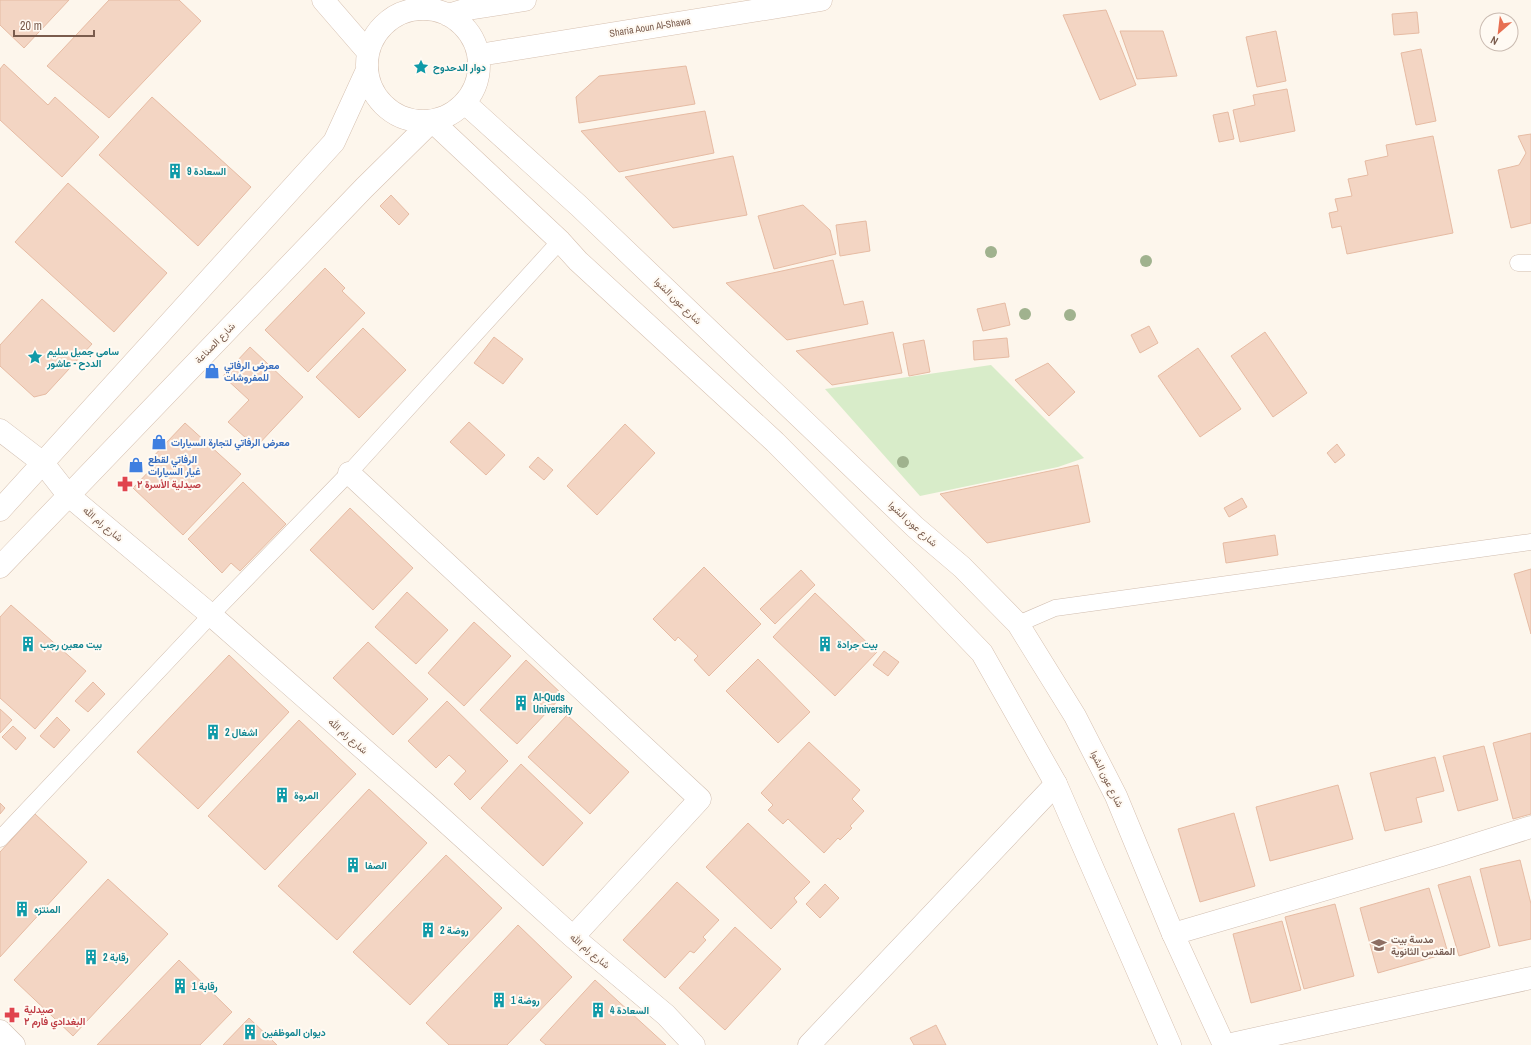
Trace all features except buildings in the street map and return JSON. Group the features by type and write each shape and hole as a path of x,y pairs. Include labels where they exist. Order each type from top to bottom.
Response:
{"main road":[{"path":"0,510 334,142 367,61 375,35 399,6 434,10 448,15 462,25 473,39 479,56 480,68 478,81 473,93 466,103 450,115 432,121 413,121 395,114 381,103 371,88 367,61 323,0"},
{"path":"448,15 468,9 525,0"},
{"name":"Sharia Aoun Al-Shawa","path":"479,56 821,0"},
{"name":"شارع عون الشوا","path":"466,103 579,206 915,527 962,567 1018,624 1075,716 1116,796 1174,934 1226,1045"},
{"path":"432,121 560,241 578,261 775,442 901,568 982,653 1056,784 1170,1045"},
{"name":"شارع الصناعة","path":"0,567 364,188 432,121"},
{"name":"شارع رام الله","path":"0,430 43,464 68,495 211,615 573,937 666,1015 694,1045"},
{"path":"349,473 700,799 573,937"},
{"path":"809,1045 1056,784"},
{"path":"1174,934 1442,855 1531,827"},
{"path":"1226,1045 1531,978"},
{"path":"0,1031 14,1045"}],"lane":[{"path":"0,839 211,615 349,473 560,241"},
{"path":"1018,624 1055,608 1531,542"}],"green space":[{"path":"991,365 1084,458 1058,467 920,496 825,389"}],"place":[{"name":"دوار الدحدوح","path":"421,67"},
{"name":"السعادة 9","path":"175,171"},
{"name":"سامي جميل سليم الددح - عاشور","path":"35,357"},
{"name":"معرض الرفاتي للمفروشات","path":"212,371"},
{"name":"معرض الرفاتي لتجارة السيارات","path":"159,442"},
{"name":"الرفاتي لقطع غيار السيارات","path":"136,465"},
{"name":"صيدلية الأسرة ٢","path":"125,484"},
{"name":"بيت معين رجب","path":"28,644"},
{"name":"بيت جرادة","path":"825,644"},
{"name":"Al-Quds University","path":"521,703"},
{"name":"اشغال 2","path":"213,732"},
{"name":"المروة","path":"282,795"},
{"name":"الصفا","path":"353,865"},
{"name":"المنتزه","path":"22,909"},
{"name":"روضة 2","path":"428,930"},
{"name":"مدسة بيت المقدس الثانوية","path":"1379,945"},
{"name":"رقابة 2","path":"91,957"},
{"name":"رقابة 1","path":"180,986"},
{"name":"روضة 1","path":"499,1000"},
{"name":"السعادة 4","path":"598,1010"},
{"name":"صيدلية البغدادي فارم ٢","path":"12,1015"},
{"name":"ديوان الموظفين","path":"250,1032"}]}
